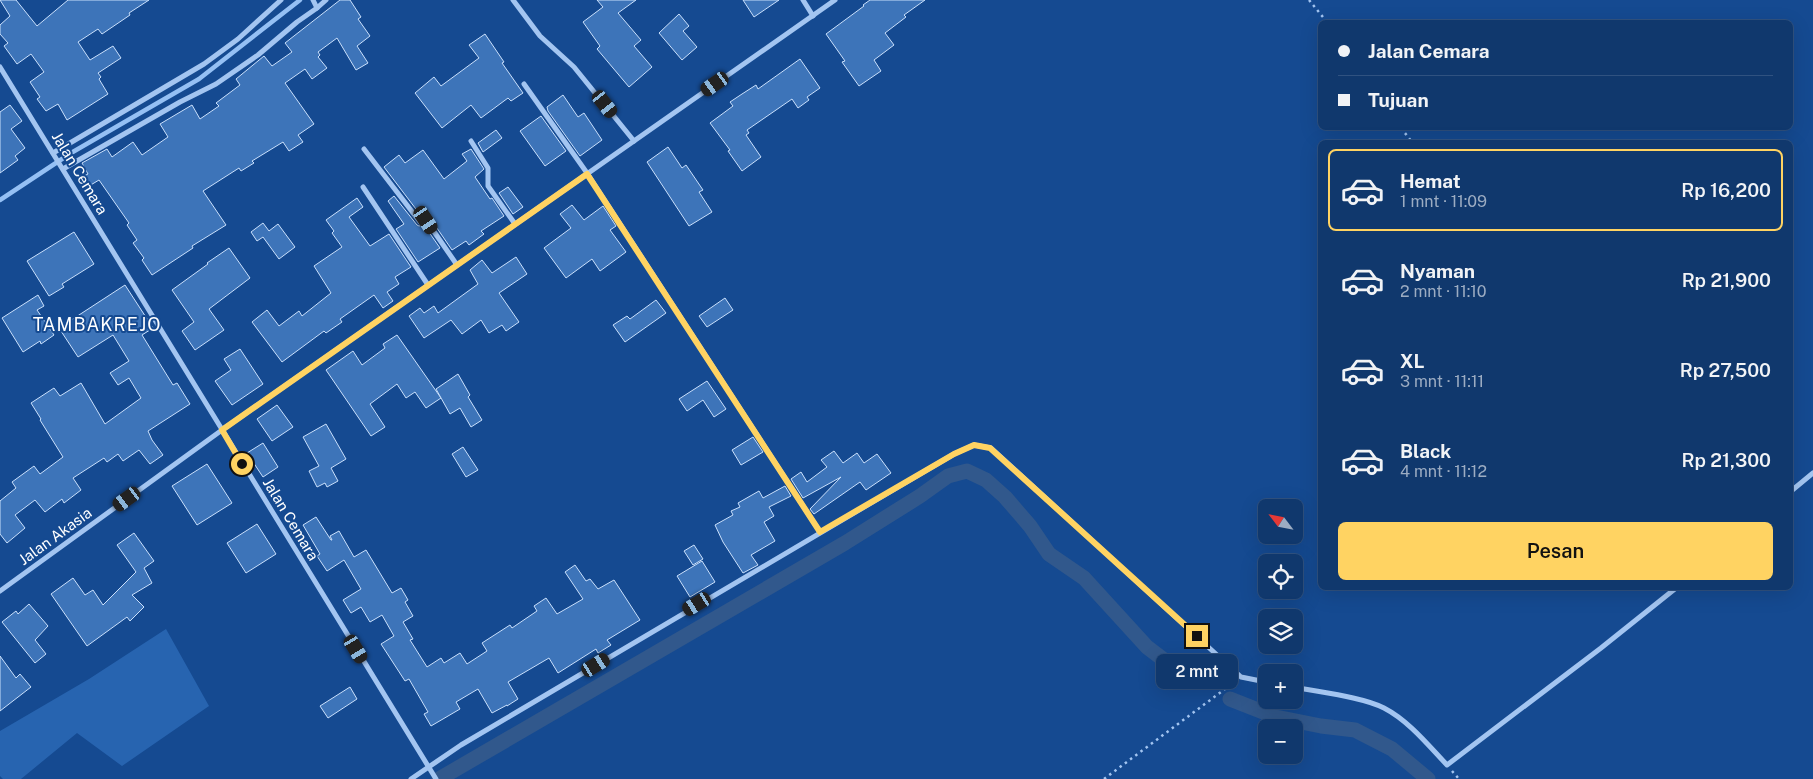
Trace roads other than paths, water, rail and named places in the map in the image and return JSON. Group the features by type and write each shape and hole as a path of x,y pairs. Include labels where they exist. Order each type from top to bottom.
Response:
{"street":[{"path":"54,154 204,64 238,39 282,0"},
{"path":"313,0 317,8"},
{"path":"62,168 173,105 216,84 258,55 296,22 326,0"},
{"path":"513,0 540,36 574,67 634,141"},
{"path":"803,0 813,16"},
{"name":"Jalan Akasia","path":"0,591 222,430 835,0"},
{"name":"Jalan Cemara","path":"0,67 436,779"},
{"path":"524,84 587,174 820,532"},
{"path":"470,141 488,168 488,186 516,224"},
{"path":"364,149 420,222 426,220 457,265"},
{"path":"363,187 428,285"},
{"path":"410,779 470,740 820,532 954,454 974,445 990,448 1241,677 1258,680"},
{"path":"1793,489 1813,472"},
{"path":"1303,689 1368,702 1382,707 1394,714 1414,731 1447,765 1673,590"}],"waterway":[{"path":"0,200 71,153 199,79 300,0"},
{"path":"439,779 845,543 948,476 967,471 986,480 1005,497 1030,526 1049,554 1084,578 1147,647 1189,679"},
{"path":"1230,699 1276,717 1321,726 1355,730 1392,749 1428,779"}],"district":[{"name":"TAMBAKREJO","path":"97,324"}]}
